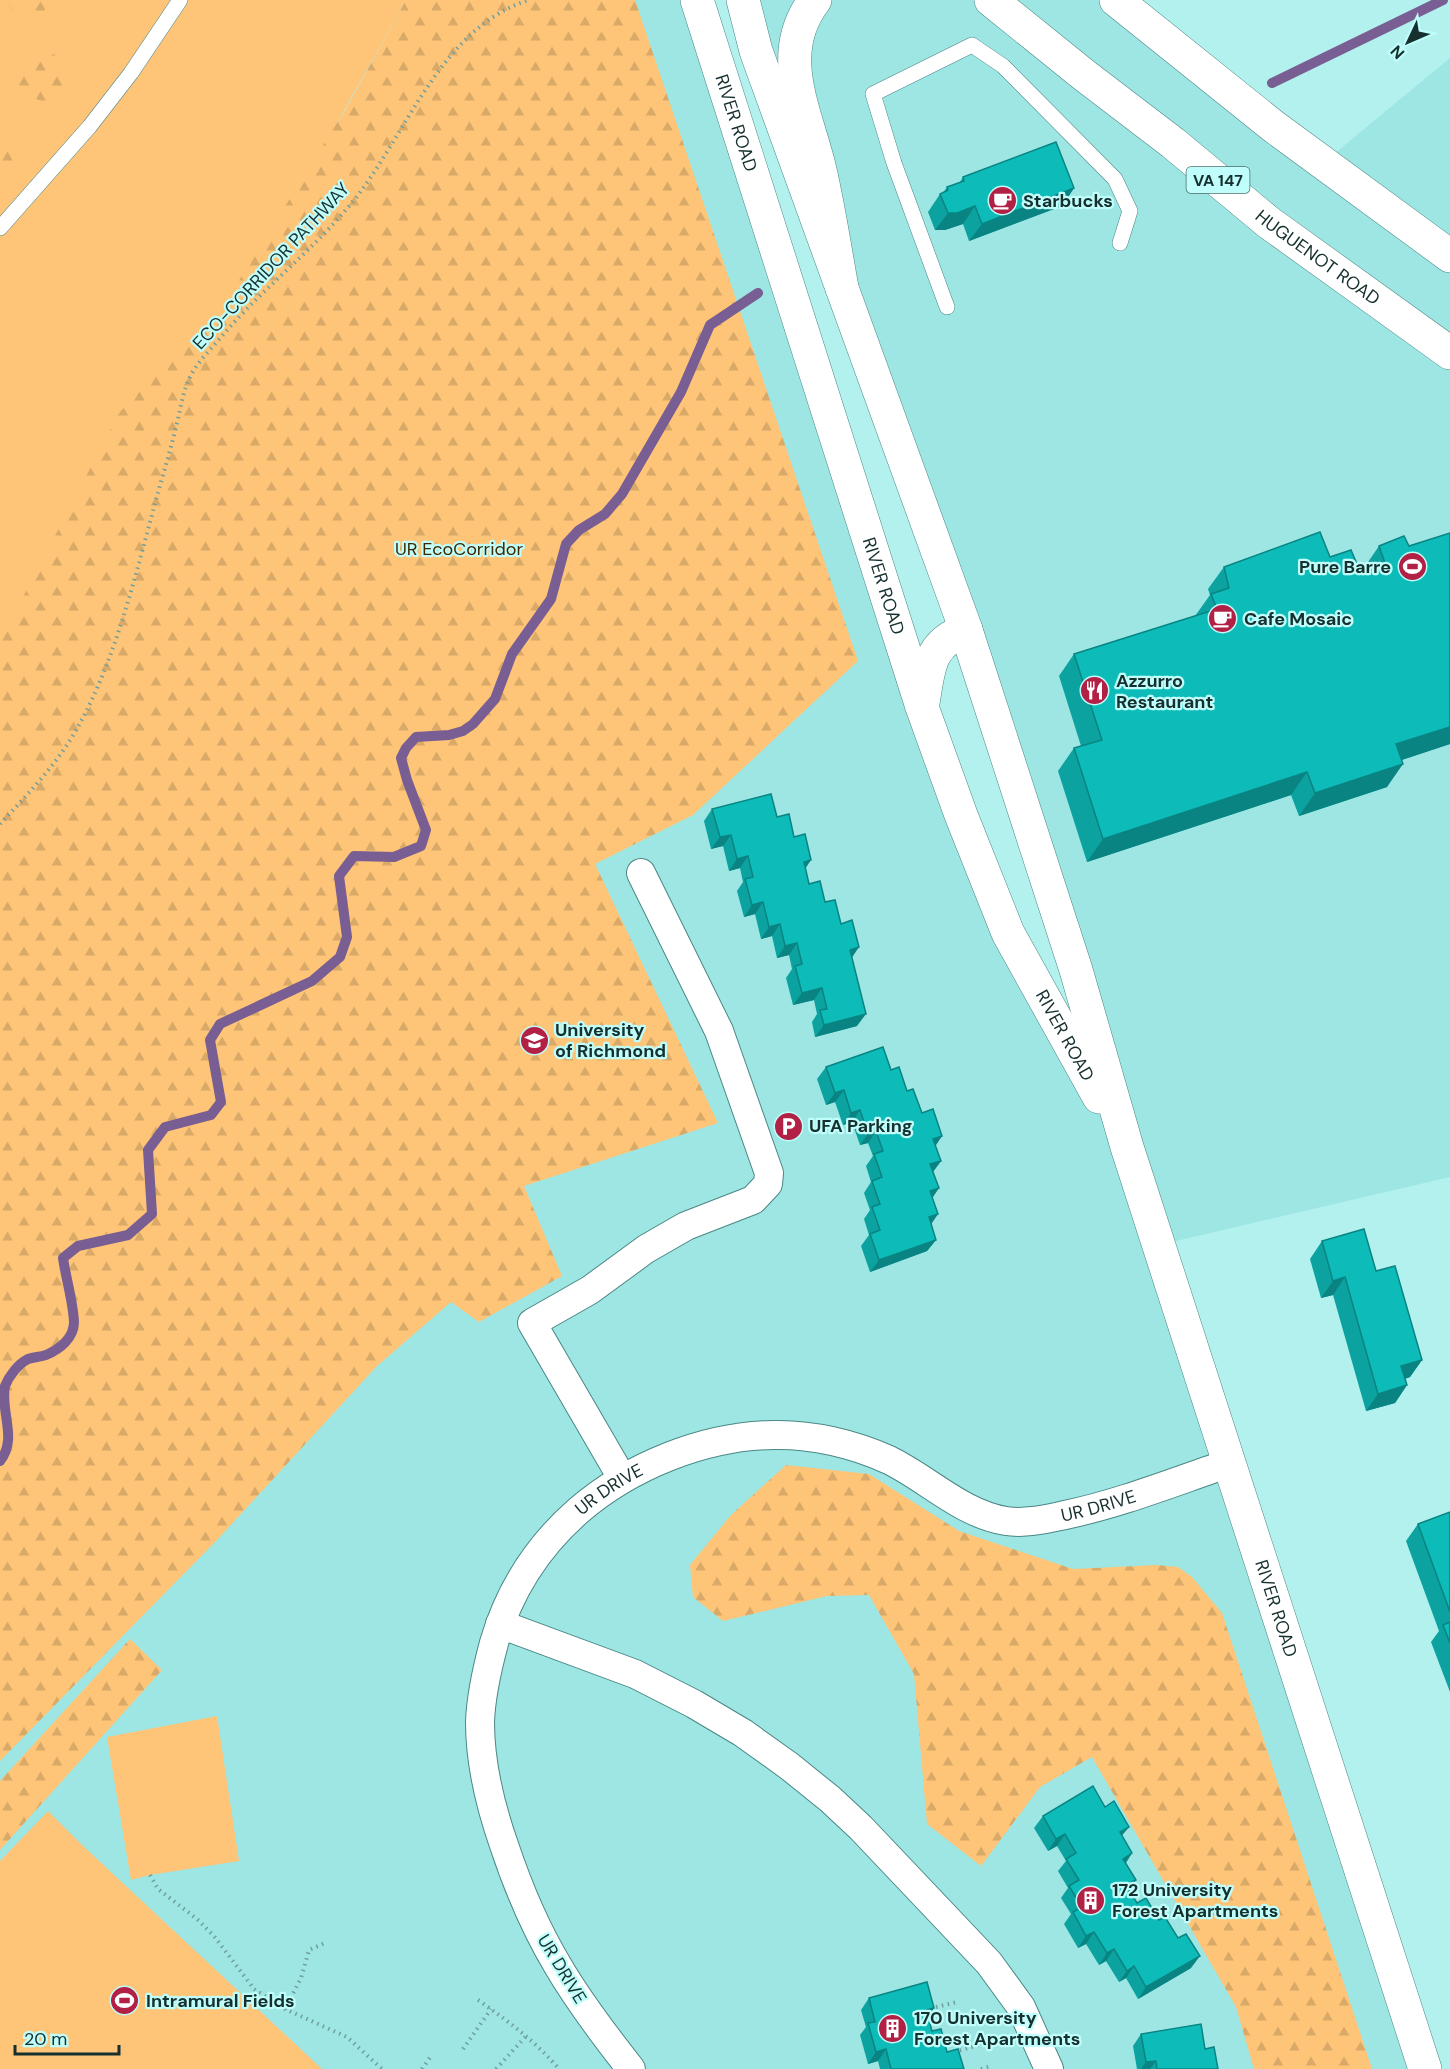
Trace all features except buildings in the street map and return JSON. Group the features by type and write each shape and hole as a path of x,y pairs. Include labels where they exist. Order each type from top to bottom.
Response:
{"main road":[{"name":"RIVER ROAD","path":"697,0 922,707 961,815 1008,933 1127,1147"},
{"name":"RIVER ROAD","path":"743,0 756,51 966,630 1076,970 1127,1147 1425,2069"},
{"path":"815,0 806,11 800,24 795,46 794,74 820,170 842,288"},
{"name":"HUGUENOT ROAD","path":"991,0 1173,143 1268,222 1450,353"},
{"path":"1116,0 1273,126 1450,256"},
{"path":"922,707 929,668 937,650 949,636 966,630"}],"street":[{"path":"622,1478 532,1323 590,1290 646,1249 686,1226 753,1200 768,1184 769,1173 719,1031 641,873"},
{"name":"UR DRIVE","path":"631,2069 578,1998 552,1955 523,1898 494,1815 483,1768 480,1722 484,1681 500,1624 518,1583 536,1555 563,1524 591,1499 622,1478 660,1461 732,1439 773,1435 811,1437 853,1447 889,1461 968,1508 988,1517 1010,1522 1039,1521 1085,1511 1230,1463"},
{"path":"500,1624 635,1674 694,1704 743,1733 806,1779 861,1828 988,1963 1021,2007 1049,2069"}],"lane":[{"path":"0,228 90,126 131,73 180,0"},
{"path":"946,307 894,163 873,94 972,45 1003,66 1115,179 1130,211 1120,243"}],"path":[{"name":"ECO-CORRIDOR PATHWAY","path":"0,824 50,767 78,726 106,666 118,633 191,374 200,360 233,324 351,204 430,84 468,36 498,13 529,0"},
{"path":"150,1875 158,1889 197,1919 214,1936 254,1989 285,2009 346,2037 382,2069"},
{"path":"285,2009 302,1978 309,1950 326,1943"},
{"path":"478,2000 526,2035 559,2069"},
{"path":"936,2007 957,2002"},
{"path":"463,2049 491,2009"},
{"path":"496,2069 526,2035"},
{"path":"954,2052 979,2045"},
{"path":"422,2069 431,2056"},
{"path":"981,2069 991,2066"}],"shaded area":[{"name":"University of Richmond","path":"604,0 697,0 961,815 1125,1144 743,0 1116,0 1323,163 1450,58 1450,1177 1159,1245 1425,2069 0,2069 0,723"}],"green space":[{"path":"0,0 406,0 0,723"},
{"path":"7,0 51,0 44,11 34,17 13,12"},
{"name":"UR EcoCorridor","path":"406,0 635,0 858,661 693,815 595,864 718,1123 524,1186 562,1276 479,1322 451,1302 377,1366 216,1541 0,1761 0,638 119,413 233,290 345,110"},
{"path":"54,54 64,68 66,78 56,96 46,102 25,96 18,83 23,70 35,59"},
{"path":"0,139 10,152 13,162 0,181"},
{"path":"786,1465 869,1474 959,1531 1073,1569 1157,1565 1178,1567 1192,1577 1222,1613 1372,2069 1254,2069 1236,2007 1092,1757 1040,1787 981,1866 927,1824 914,1674 869,1595 827,1596 723,1621 693,1597 690,1565 731,1515"},
{"path":"130,1639 162,1670 0,1850 0,1781"},
{"path":"217,1716 239,1861 131,1880 107,1737"},
{"name":"Intramural Fields","path":"48,1811 322,2069 0,2069 0,1861"}],"waterway":[{"path":"1272,83 1443,0"},
{"path":"0,1461 8,1444 4,1396 9,1378 24,1361 56,1350 72,1333 74,1322 63,1258 78,1246 128,1235 152,1214 148,1150 165,1127 211,1115 221,1102 210,1040 220,1024 312,981 340,957 347,937 339,876 354,856 394,857 421,846 426,830 401,758 406,748 416,737 449,735 463,731 473,724 495,699 512,654 551,599 566,544 579,530 605,514 622,494 681,392 710,325 758,293"}],"place":[{"name":"Starbucks","path":"1002,201"},
{"name":"Pure Barre","path":"1412,567"},
{"name":"Cafe Mosaic","path":"1223,619"},
{"name":"Azzurro Restaurant","path":"1095,691"},
{"name":"University of Richmond","path":"534,1040"},
{"name":"UFA Parking","path":"788,1126"},
{"name":"172 University Forest Apartments","path":"1091,1900"},
{"name":"Intramural Fields","path":"125,2001"},
{"name":"170 University Forest Apartments","path":"893,2028"}]}
